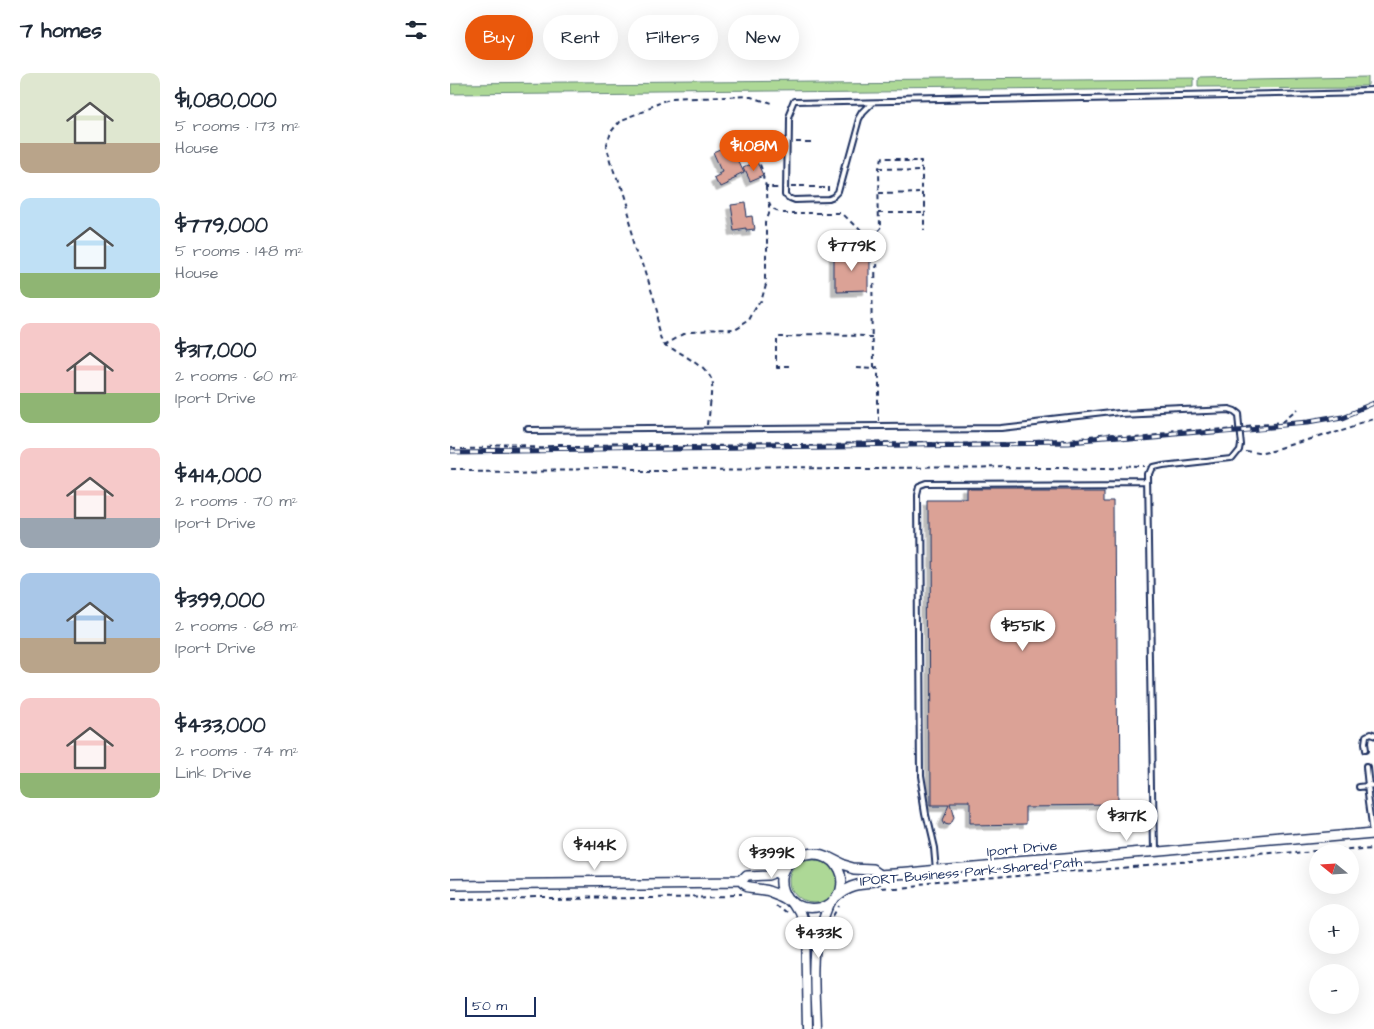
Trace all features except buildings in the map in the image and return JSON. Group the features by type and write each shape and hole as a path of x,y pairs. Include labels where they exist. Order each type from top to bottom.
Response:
{"street":[{"name":"Iport Drive","path":"826,858 854,869 875,870 882,875 1374,832"},
{"path":"740,882 746,876 772,875 780,872 797,859 808,854 826,858 834,866 838,874 838,889 823,921 818,942 818,1029"},
{"path":"790,865 786,873 787,891 802,914 806,927 808,1029"},
{"name":"Iport Drive","path":"832,899 849,886 876,882 882,875"},
{"path":"450,884 740,882 746,887 765,889 792,900 800,906 820,907 832,899"}],"lane":[{"path":"873,102 859,119 839,192 830,198 795,199 790,197 787,192 788,120 795,103 1374,91"},
{"path":"528,431 1000,427 1120,413 1227,408 1233,410 1238,414 1242,443 1232,459 1151,469 1148,476 1154,852"},
{"path":"936,870 934,847 920,776 918,496 920,488 928,485 1148,484"},
{"path":"1364,753 1364,738 1374,739"},
{"path":"1366,770 1374,832"},
{"path":"1359,789 1374,787"}],"path":[{"path":"707,430 711,385 706,372 666,343 606,146 610,132 620,120 672,100 749,98 770,105"},
{"path":"666,343 686,333 734,332 750,322 761,302 766,284 766,222 769,214 768,184 758,156"},
{"path":"870,240 880,230 879,169 881,159 924,159 924,230"},
{"path":"879,169 924,168"},
{"path":"768,184 829,184 831,212"},
{"path":"880,193 924,192"},
{"path":"768,204 774,211 780,212 842,212 873,243 874,369"},
{"path":"880,212 924,212"},
{"path":"789,366 777,366 777,336 779,334 874,335"},
{"path":"856,368 877,368 877,444"},
{"path":"450,447 1067,441 1284,422 1297,410"},
{"path":"1240,449 1260,453 1274,450 1374,419"},
{"path":"450,470 1038,467 1151,469"},
{"name":"IPORT Business Park Shared Path","path":"877,890 1374,846"},
{"path":"450,898 743,896"},
{"path":"776,902 792,915"},
{"path":"834,916 840,905"}],"green space":[{"path":"1370,75 1370,86 1198,87 1198,78"},
{"path":"1193,78 1193,87 450,94 450,84"},
{"path":"813,860 828,866 834,881 828,896 813,902 798,896 792,881 798,866"}],"railway":[{"path":"450,451 1069,443 1309,423 1343,417 1374,404"}]}
